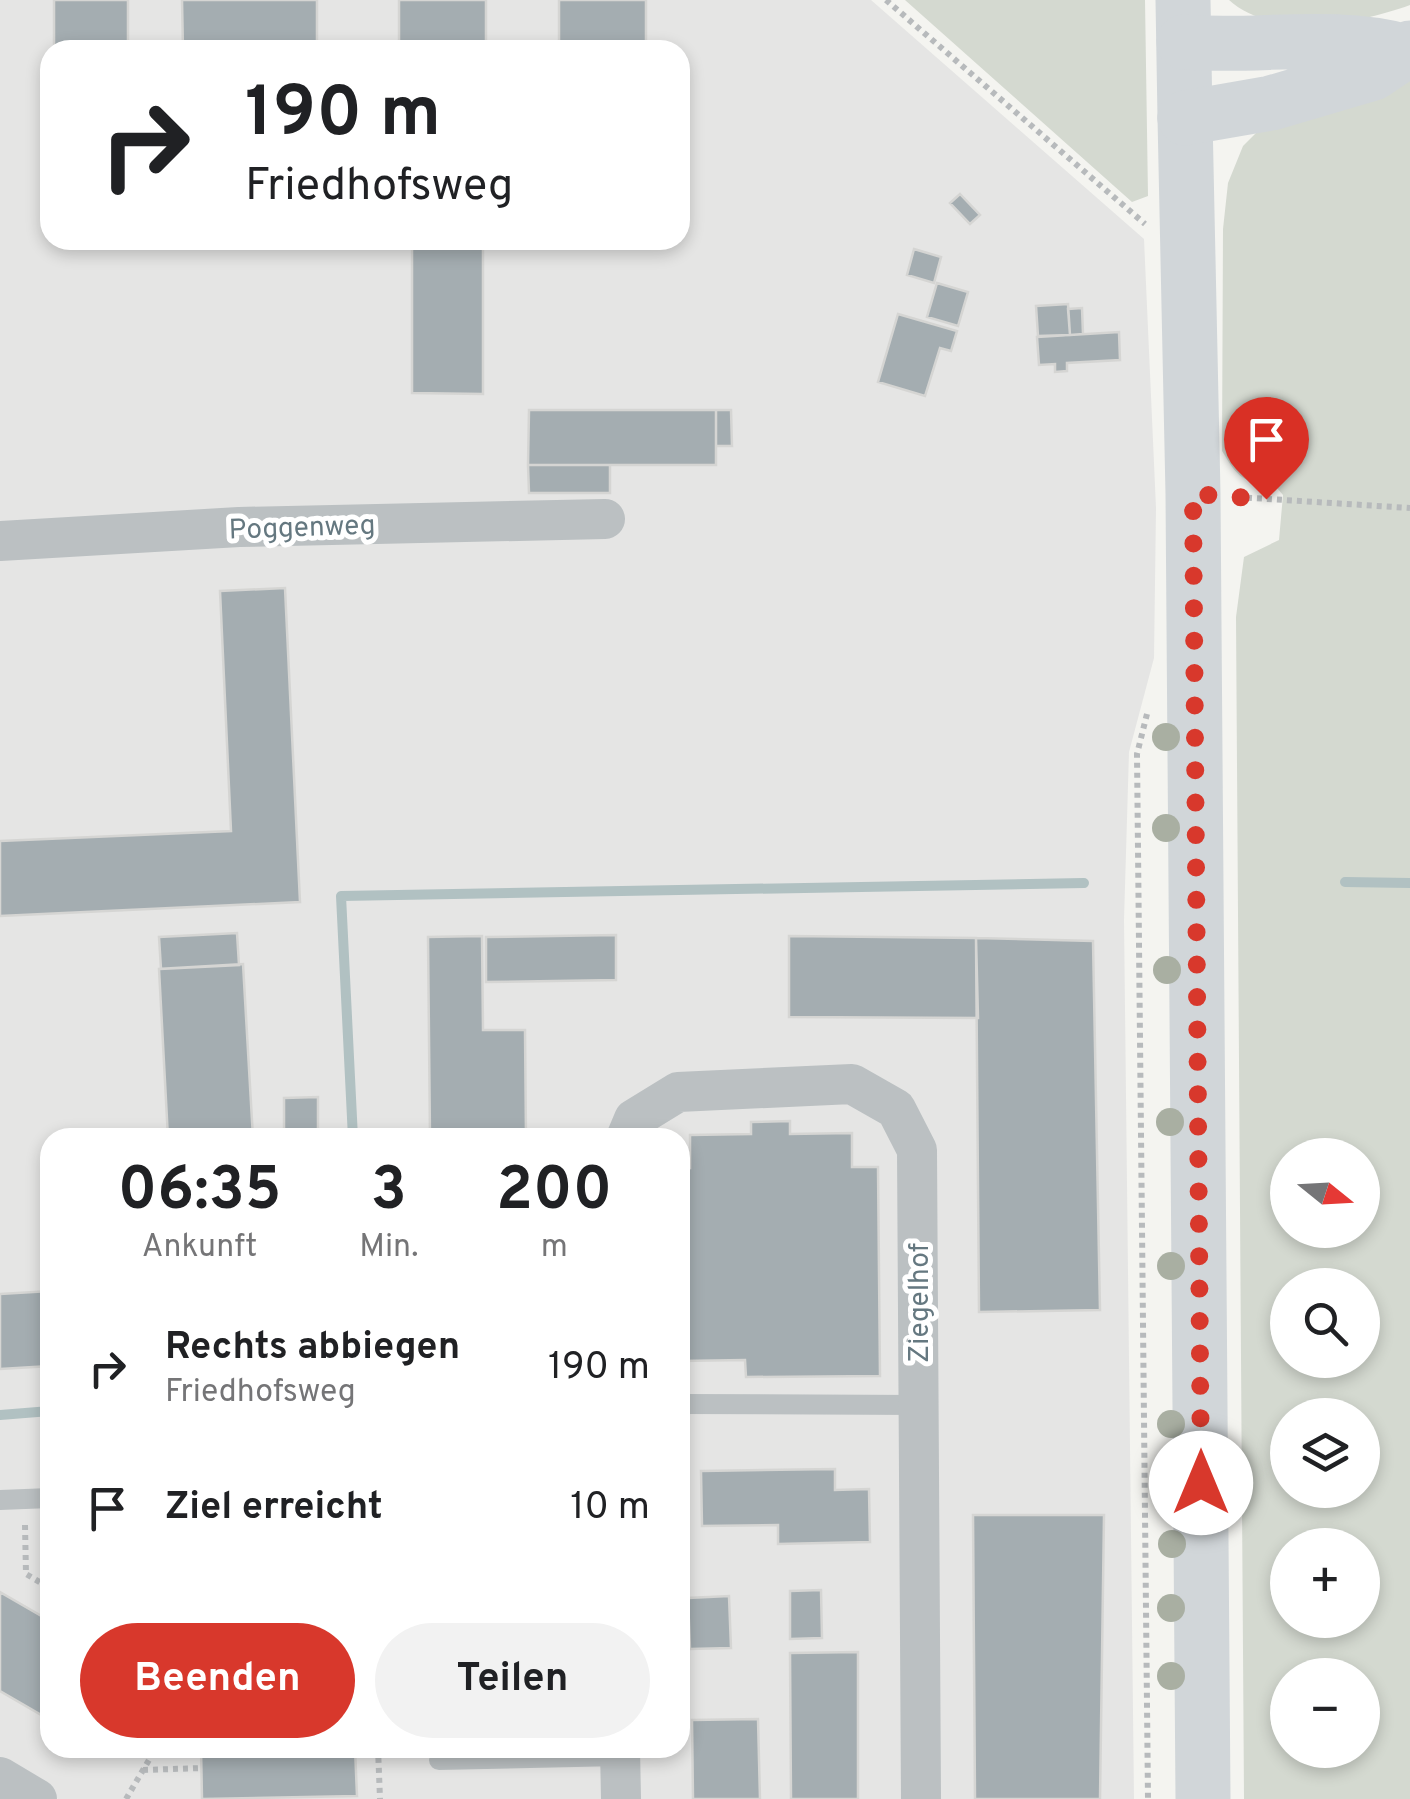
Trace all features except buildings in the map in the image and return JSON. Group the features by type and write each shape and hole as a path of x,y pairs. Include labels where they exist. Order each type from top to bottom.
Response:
{"main road":[{"path":"1203,1799 1193,494 1183,21 1263,46 1364,41 1406,49"},
{"path":"1185,118 1271,103 1373,73 1406,49"}],"street":[{"name":"Poggenweg","path":"0,540 239,527 605,518"},
{"name":"Ziegelhof","path":"630,1128 634,1119 678,1092 852,1084 896,1109 918,1150 920,1799"},
{"path":"620,1758 621,1799"},
{"path":"0,1777 37,1799"}],"lane":[{"path":"690,1404 919,1405"},
{"path":"0,1500 40,1498"},
{"path":"438,1760 484,1758"}],"path":[{"path":"886,0 1128,214 1157,230 1190,231"},
{"path":"1193,494 1410,508"},
{"path":"24,1499 26,1574 40,1582"},
{"path":"126,1799 150,1758"},
{"path":"378,1758 380,1799"},
{"path":"143,1770 202,1768"}],"shaded area":[{"path":"0,0 871,0 1144,239 1156,508 1154,658 1129,752 1124,920 1134,1799 58,1799 0,1763"},
{"path":"905,0 1145,0 1148,196 1132,202"},
{"path":"1229,0 1410,0 1410,5 1341,22 1291,24 1247,12"},
{"path":"1410,72 1410,1799 1244,1799 1236,617 1244,557 1279,540 1283,495 1271,481 1241,476 1222,451 1223,229 1228,183 1243,146 1264,125"}],"waterway":[{"path":"1345,882 1410,883"},
{"path":"353,1128 341,896 1084,883"},
{"path":"0,1415 40,1412"}],"route":[{"path":"1201,1483 1193,494 1266,499"}]}
